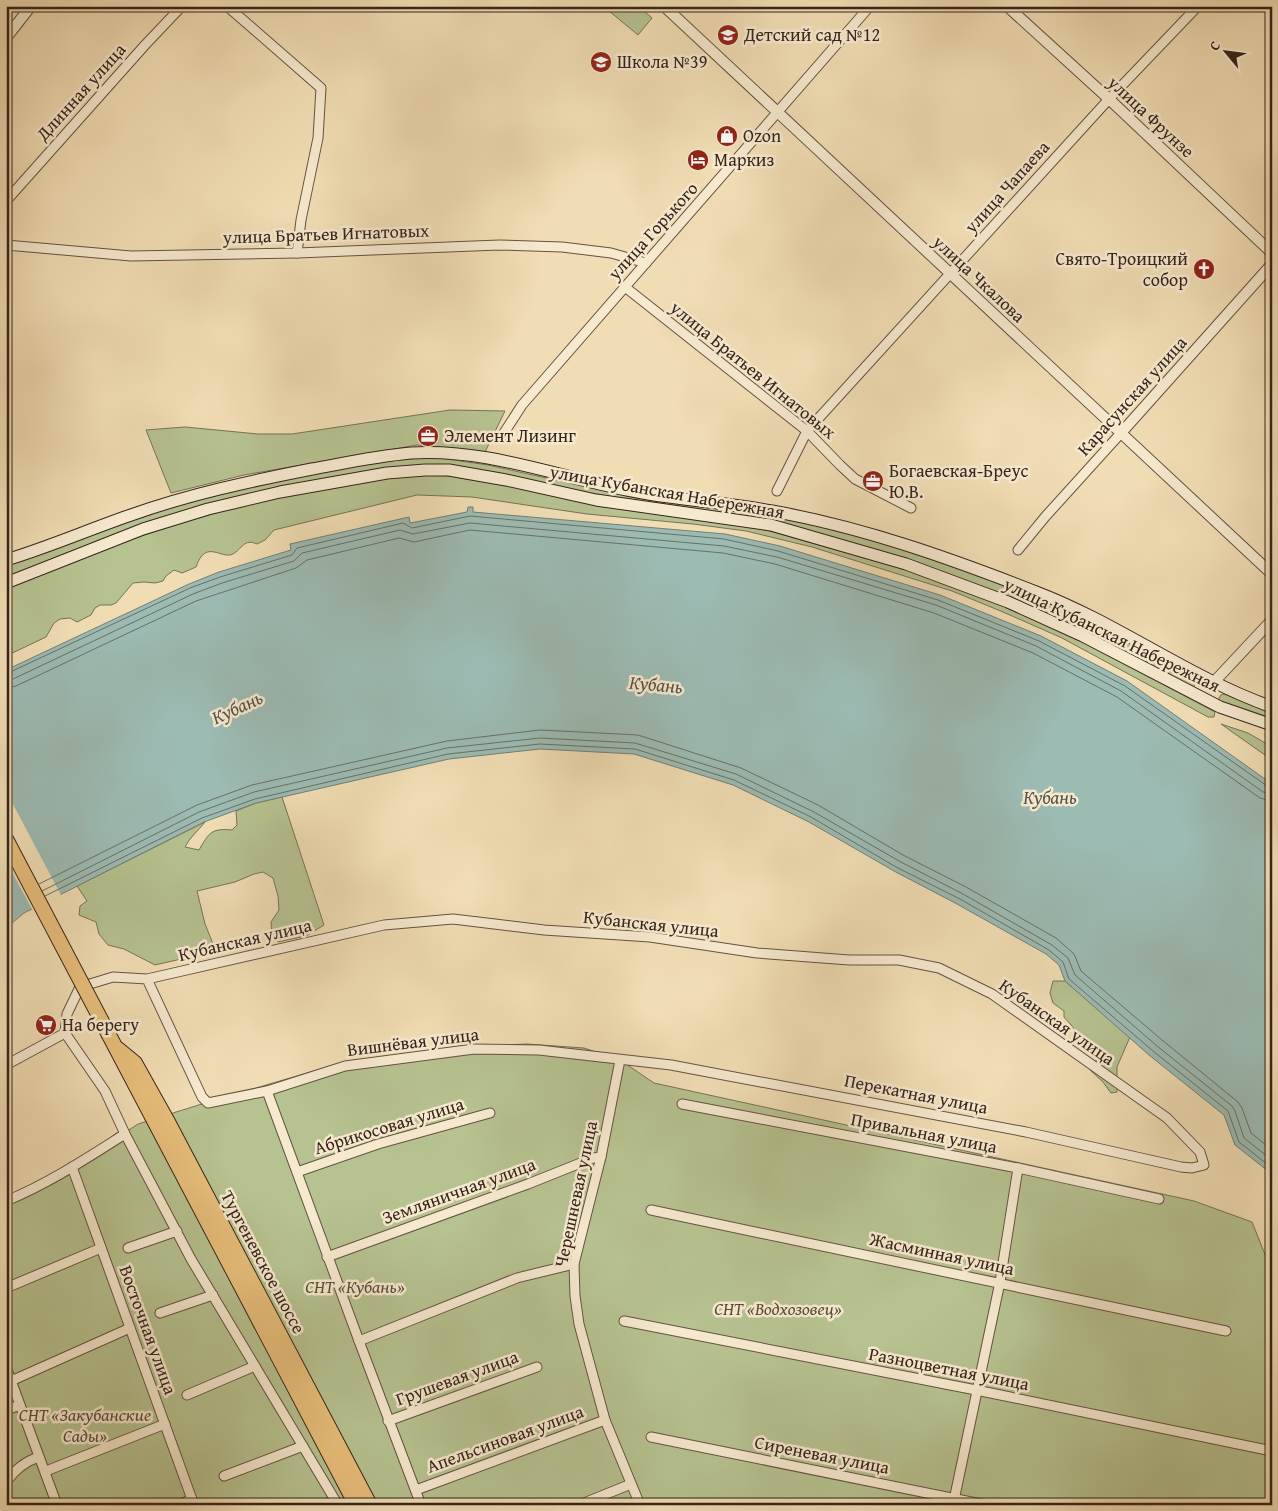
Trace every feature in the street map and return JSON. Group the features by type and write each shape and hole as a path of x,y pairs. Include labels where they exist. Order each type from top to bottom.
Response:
{"highway":[{"name":"Тургеневское шоссе","path":"6,840 356,1505"},
{"name":"Тургеневское шоссе","path":"111,1040 135,1063 370,1505"}],"main road":[{"name":"улица Кубанская Набережная","path":"6,560 196,494 379,456 414,453 474,456 656,496 788,514 908,545 1043,594 1091,616 1214,682 1272,707"},
{"name":"улица Кубанская Набережная","path":"6,583 143,529 208,509 280,492 387,473 449,470 506,480 596,500 772,525 906,564 990,595 1053,622 1220,707 1272,725"},
{"path":"1203,699 1214,682"}],"street":[{"path":"8,32 31,6"},
{"name":"Длинная улица","path":"6,201 182,6"},
{"path":"227,6 321,88 318,138 301,220 297,253"},
{"name":"улица Чкалова","path":"664,6 1272,574"},
{"name":"улица Горького","path":"502,436 522,405 778,114 870,6"},
{"name":"улица Фрунзе","path":"1008,6 1272,253"},
{"name":"улица Чапаева","path":"777,491 807,431 1109,99 1198,6"},
{"name":"улица Братьев Игнатовых","path":"6,245 131,256 297,253 499,245 562,247 610,253 646,263"},
{"name":"Карасунская улица","path":"1018,550 1045,517 1272,264"},
{"name":"улица Братьев Игнатовых","path":"625,287 807,431 855,478 911,508"},
{"path":"1214,682 1272,620"},
{"name":"Кубанская улица","path":"65,1033 67,1014 80,987 113,977 147,979 384,925 453,919 544,930 650,937 757,953 849,960 899,960 938,968 992,994 1167,1118 1200,1152 1204,1165"},
{"name":"Вишнёвая улица","path":"147,979 202,1097 208,1103 267,1091 345,1066 474,1049 539,1050 618,1060"},
{"path":"6,1065 65,1033 105,1091 125,1134 213,1295 338,1505"},
{"name":"Перекатная улица","path":"618,1060 671,1065 804,1089 1026,1132 1181,1167 1192,1168 1204,1165"},
{"name":"Черешневая улица","path":"618,1060 601,1157 574,1264 575,1296 579,1324 605,1420 640,1505"},
{"path":"267,1091 358,1341 421,1505"},
{"name":"Привальная улица","path":"682,1104 1018,1168 1159,1200"},
{"name":"Абрикосовая улица","path":"297,1172 378,1144 490,1112"},
{"path":"6,1201 19,1196 72,1167 125,1134"},
{"name":"Земляничная улица","path":"327,1257 519,1187 592,1158 601,1157"},
{"name":"Восточная улица","path":"72,1167 193,1502"},
{"path":"953,1501 1000,1282 1018,1168"},
{"name":"Жасминная улица","path":"651,1210 1000,1282 1226,1332"},
{"path":"128,1248 177,1231"},
{"path":"6,1288 101,1248"},
{"path":"358,1341 518,1278 574,1264"},
{"path":"160,1313 213,1295"},
{"name":"Разноцветная улица","path":"624,1321 976,1390 1267,1450"},
{"path":"11,1381 130,1328"},
{"path":"187,1395 255,1366"},
{"path":"6,1367 57,1505"},
{"name":"Грушевая улица","path":"388,1421 537,1367"},
{"path":"6,1410 20,1405"},
{"name":"Апельсиновая улица","path":"416,1490 605,1420"},
{"path":"46,1471 165,1424"},
{"name":"Сиреневая улица","path":"651,1437 953,1501 986,1505"},
{"path":"224,1476 303,1446"},
{"path":"6,1482 30,1460 39,1457"},
{"path":"579,1505 631,1484"},
{"path":"178,1505 193,1502"}],"green space":[{"path":"603,6 638,6 652,18 638,35"},
{"path":"450,410 505,411 485,452 417,445 244,475 171,493 146,430 185,427 258,434 292,434"},
{"path":"432,457 488,465 636,498 775,516 828,527 874,540 931,558 1028,594 1087,619 1191,676 1196,682 1193,688 1123,652 859,546 440,465 173,515 105,538 6,578 6,565 149,514 217,494 325,471 397,460"},
{"path":"425,475 449,476 766,530 917,573 988,599 1077,639 1215,712 1214,717 1208,717 1062,638 1003,612 952,591 812,547 746,531 587,514 472,497 417,495 274,530 265,540 257,544 246,543 233,554 209,552 200,558 196,567 182,573 174,570 163,581 133,583 116,603 100,605 95,608 91,615 77,622 70,618 60,619 54,623 46,637 6,656 6,588 86,556 166,528 261,501 360,482"},
{"path":"1224,694 1272,712 1272,719 1219,701 1221,695"},
{"path":"1221,724 1248,733 1272,747 1272,760"},
{"path":"282,797 324,925 306,936 278,942 272,936 271,922 279,910 278,896 273,878 263,872 235,882 197,891 205,924 216,951 155,965 124,949 108,945 99,934 96,922 79,915 80,906 87,901 77,886 205,822 185,847 199,850 211,833 219,830 232,830 237,825 236,811 256,803"},
{"path":"1053,981 1065,981 1130,1037 1117,1067 1117,1092 1111,1093 1103,1082 1090,1070 1098,1057 1098,1052 1079,1040 1072,1026 1064,1017 1064,1011 1053,1003 1050,993"},
{"path":"527,1044 584,1048 620,1060 654,1083 1194,1201 1252,1222 1272,1272 1272,1505 6,1505 6,1198 72,1167 138,1124 205,1103 341,1063 477,1046"}],"water":[{"name":"Кубань","path":"468,507 473,507 473,512 725,534 780,546 940,595 1041,636 1127,681 1272,784 1272,1214 1267,1200 1268,1171 1235,1145 1224,1115 1149,1055 1065,981 1059,965 1046,954 809,822 733,785 634,754 540,749 449,759 256,803 204,822 24,913 6,928 6,670 189,584 219,572 291,550 290,544 409,517 410,523 467,512"}],"pier":[{"path":"6,791 62,897 33,911 6,861"}],"place":[{"name":"Детский сад №12","path":"728,35"},
{"name":"Школа №39","path":"601,62"},
{"name":"Ozon","path":"727,136"},
{"name":"Маркиз","path":"698,160"},
{"name":"Свято-Троицкий собор","path":"1204,269"},
{"name":"Элемент Лизинг","path":"428,436"},
{"name":"Богаевская-Бреус Ю.В.","path":"873,481"},
{"name":"На берегу","path":"46,1025"}],"park label":[{"name":"СНТ «Кубань»","path":"355,1287"},
{"name":"СНТ «Водхозовец»","path":"778,1309"},
{"name":"СНТ «Закубанские Сады»","path":"85,1425"}]}
